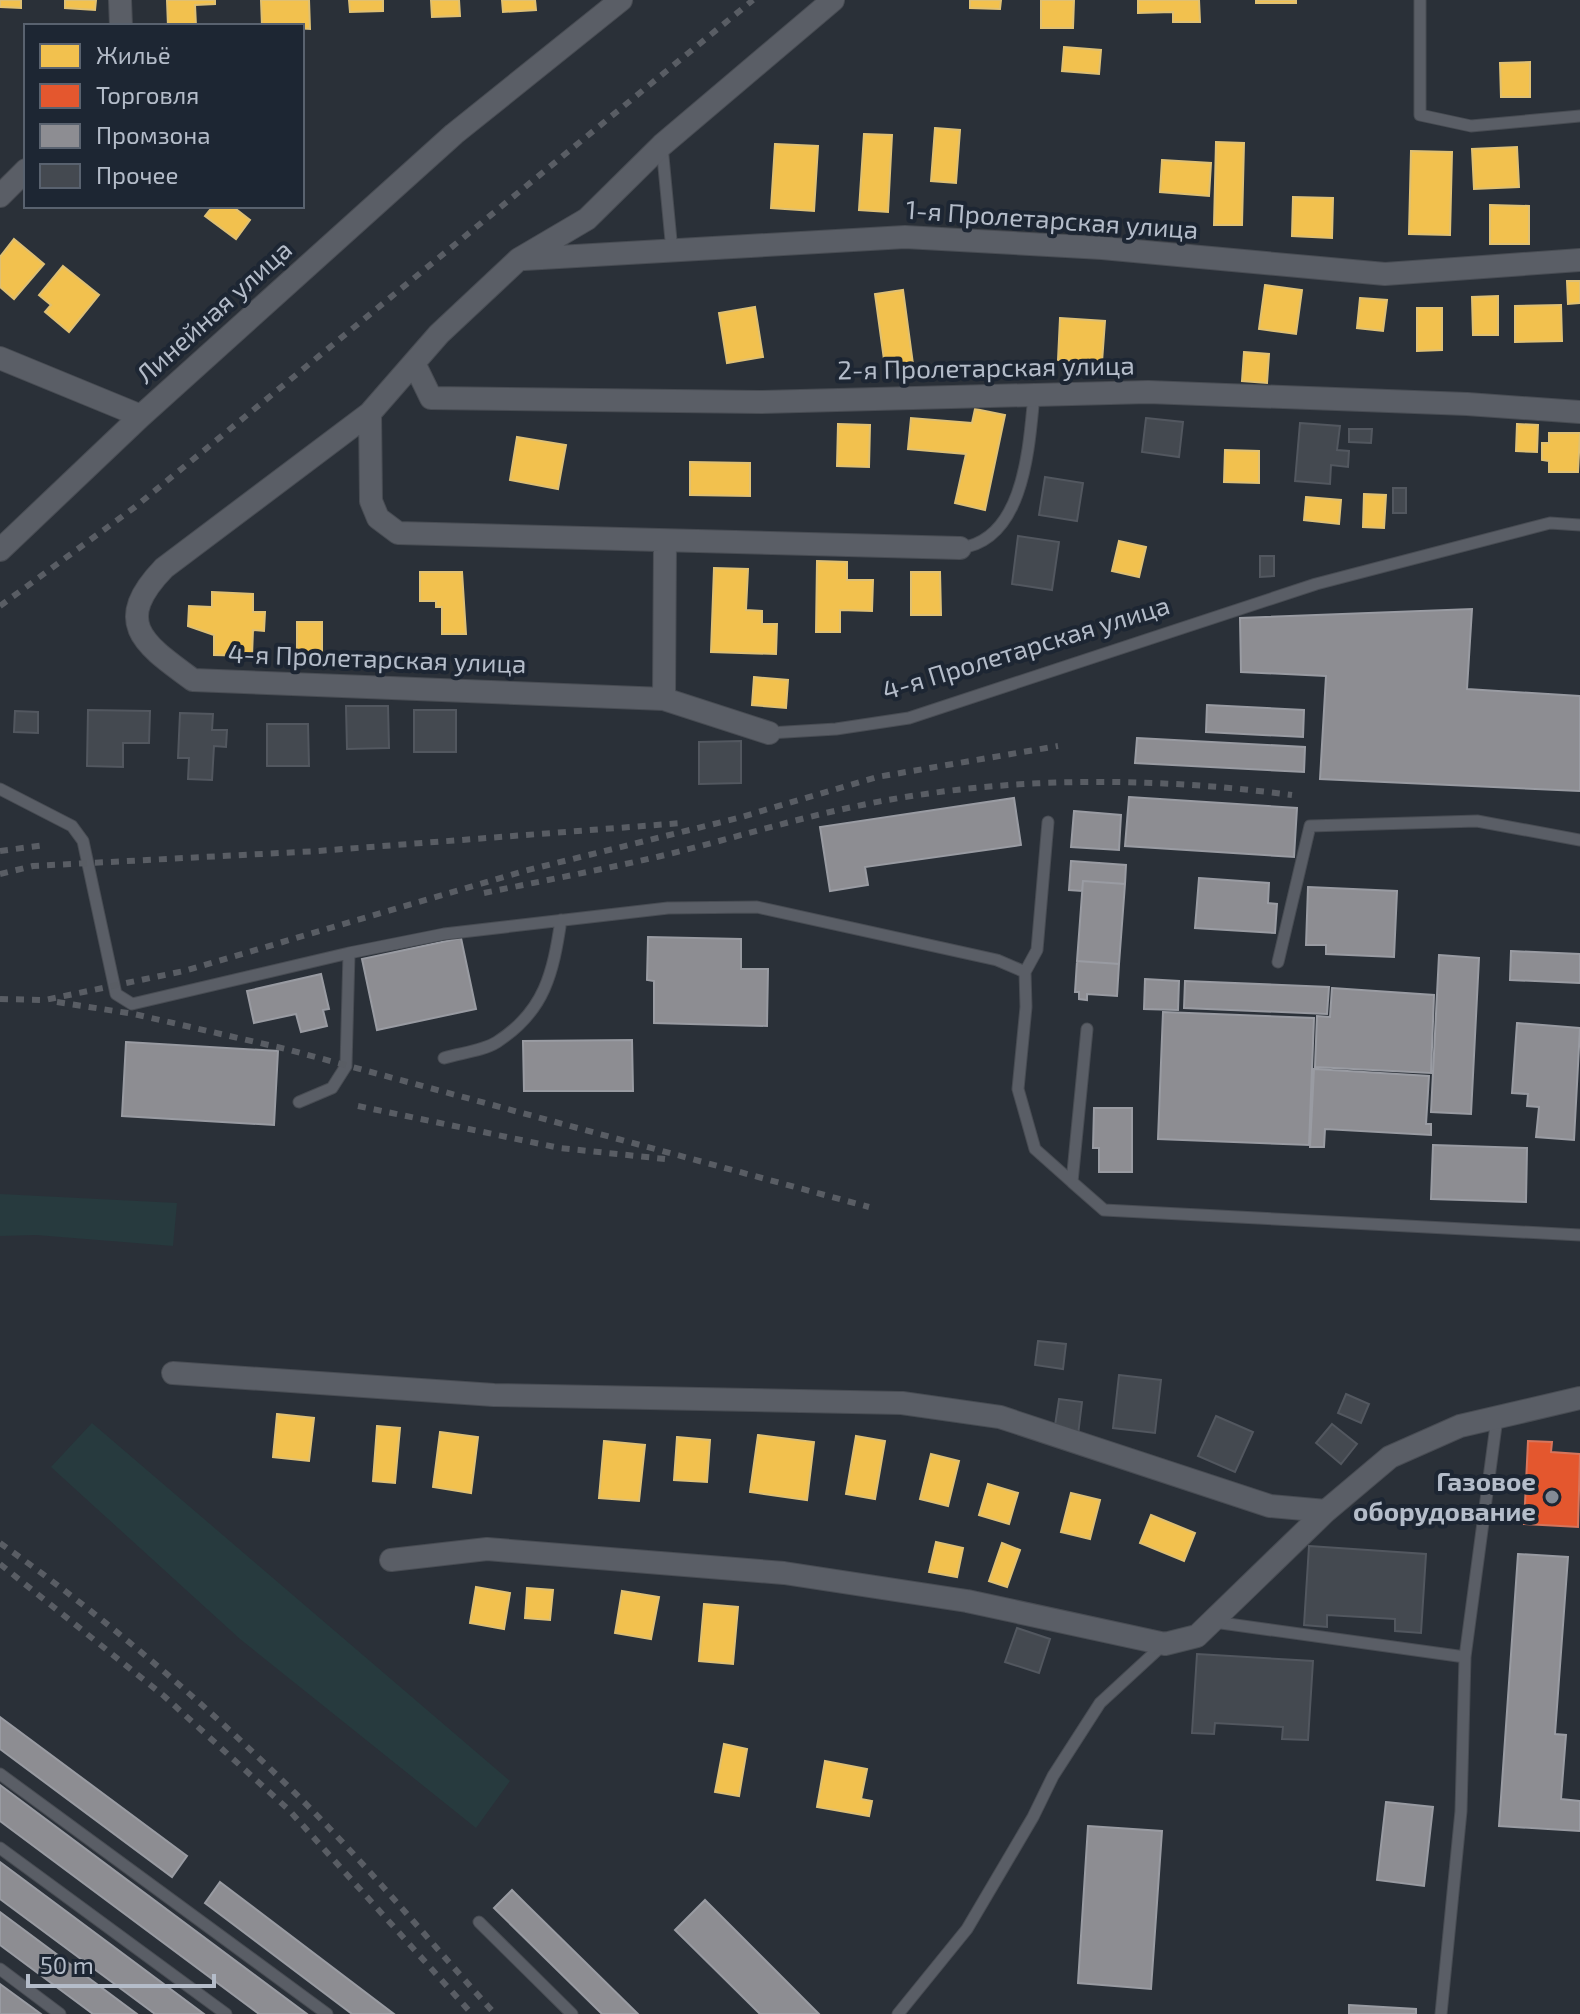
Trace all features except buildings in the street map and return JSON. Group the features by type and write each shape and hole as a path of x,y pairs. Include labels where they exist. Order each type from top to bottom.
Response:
{"street":[{"path":"120,0 121,24"},
{"name":"Линейная улица","path":"0,550 141,416 454,134 621,0"},
{"path":"833,0 662,145 587,219 519,259 439,334 370,413 371,501 378,518 398,533 960,548"},
{"path":"0,196 24,172"},
{"name":"1-я Пролетарская улица","path":"519,259 905,237 1102,248 1385,274 1580,260"},
{"path":"0,358 141,416"},
{"name":"2-я Пролетарская улица","path":"414,363 431,398 760,402 1148,392 1467,404 1580,412"},
{"name":"4-я Пролетарская улица","path":"370,413 164,568 146,586 137,625 142,639 193,680 664,699 769,733"},
{"path":"664,699 665,541"},
{"path":"173,1373 494,1395 902,1403 1000,1417 1270,1506 1326,1511"},
{"path":"391,1560 487,1549 784,1573 967,1601 1165,1644 1197,1636 1214,1622 1326,1511 1390,1457 1460,1426 1580,1398"}],"lane":[{"path":"1420,0 1420,115 1471,126 1580,116"},
{"path":"662,145 672,251"},
{"path":"960,548 977,546 1008,515 1027,463 1034,395"},
{"name":"4-я Пролетарская улица","path":"769,733 836,729 909,718 1316,584 1550,523 1580,525"},
{"path":"0,789 72,826 83,841 116,994 132,1004 444,934 668,908 757,907 983,956 1025,972"},
{"path":"1278,962 1310,826 1477,821 1580,840"},
{"path":"1048,822 1037,950 1025,972 1026,1007 1018,1089 1035,1149 1104,1210 1580,1235"},
{"path":"444,1058 496,1043 538,1007 554,965 561,920"},
{"path":"299,1102 332,1088 346,1066 349,953"},
{"path":"1072,1182 1087,1029"},
{"path":"1441,2014 1461,1811 1465,1657 1497,1417"},
{"path":"1214,1622 1465,1657"},
{"path":"898,2014 967,1929 1033,1817 1053,1776 1100,1703 1165,1644"},
{"path":"0,1774 327,2014"},
{"path":"0,1848 226,2014"},
{"path":"479,1922 572,2014"},
{"path":"0,1969 60,2014"}],"green space":[{"path":"0,1194 177,1203 173,1246 36,1235 0,1236"},
{"path":"92,1423 510,1781 476,1828 240,1639 51,1467"}],"railway":[{"path":"0,606 135,507 753,0"},
{"path":"0,999 45,1000 184,971 524,871 738,818 877,777 1058,746"},
{"path":"484,893 657,857 857,806 965,789 1020,784 1129,782 1292,795"},
{"path":"0,874 33,866 318,851 682,823"},
{"path":"0,851 45,845"},
{"path":"57,1002 134,1014 286,1049 869,1207"},
{"path":"358,1106 560,1148 665,1159"},
{"path":"0,1543 117,1632 265,1764 350,1850 495,2014"},
{"path":"0,1564 164,1696 289,1810 472,2014"}],"place":[{"name":"Газовое оборудование","path":"1552,1497"}]}
